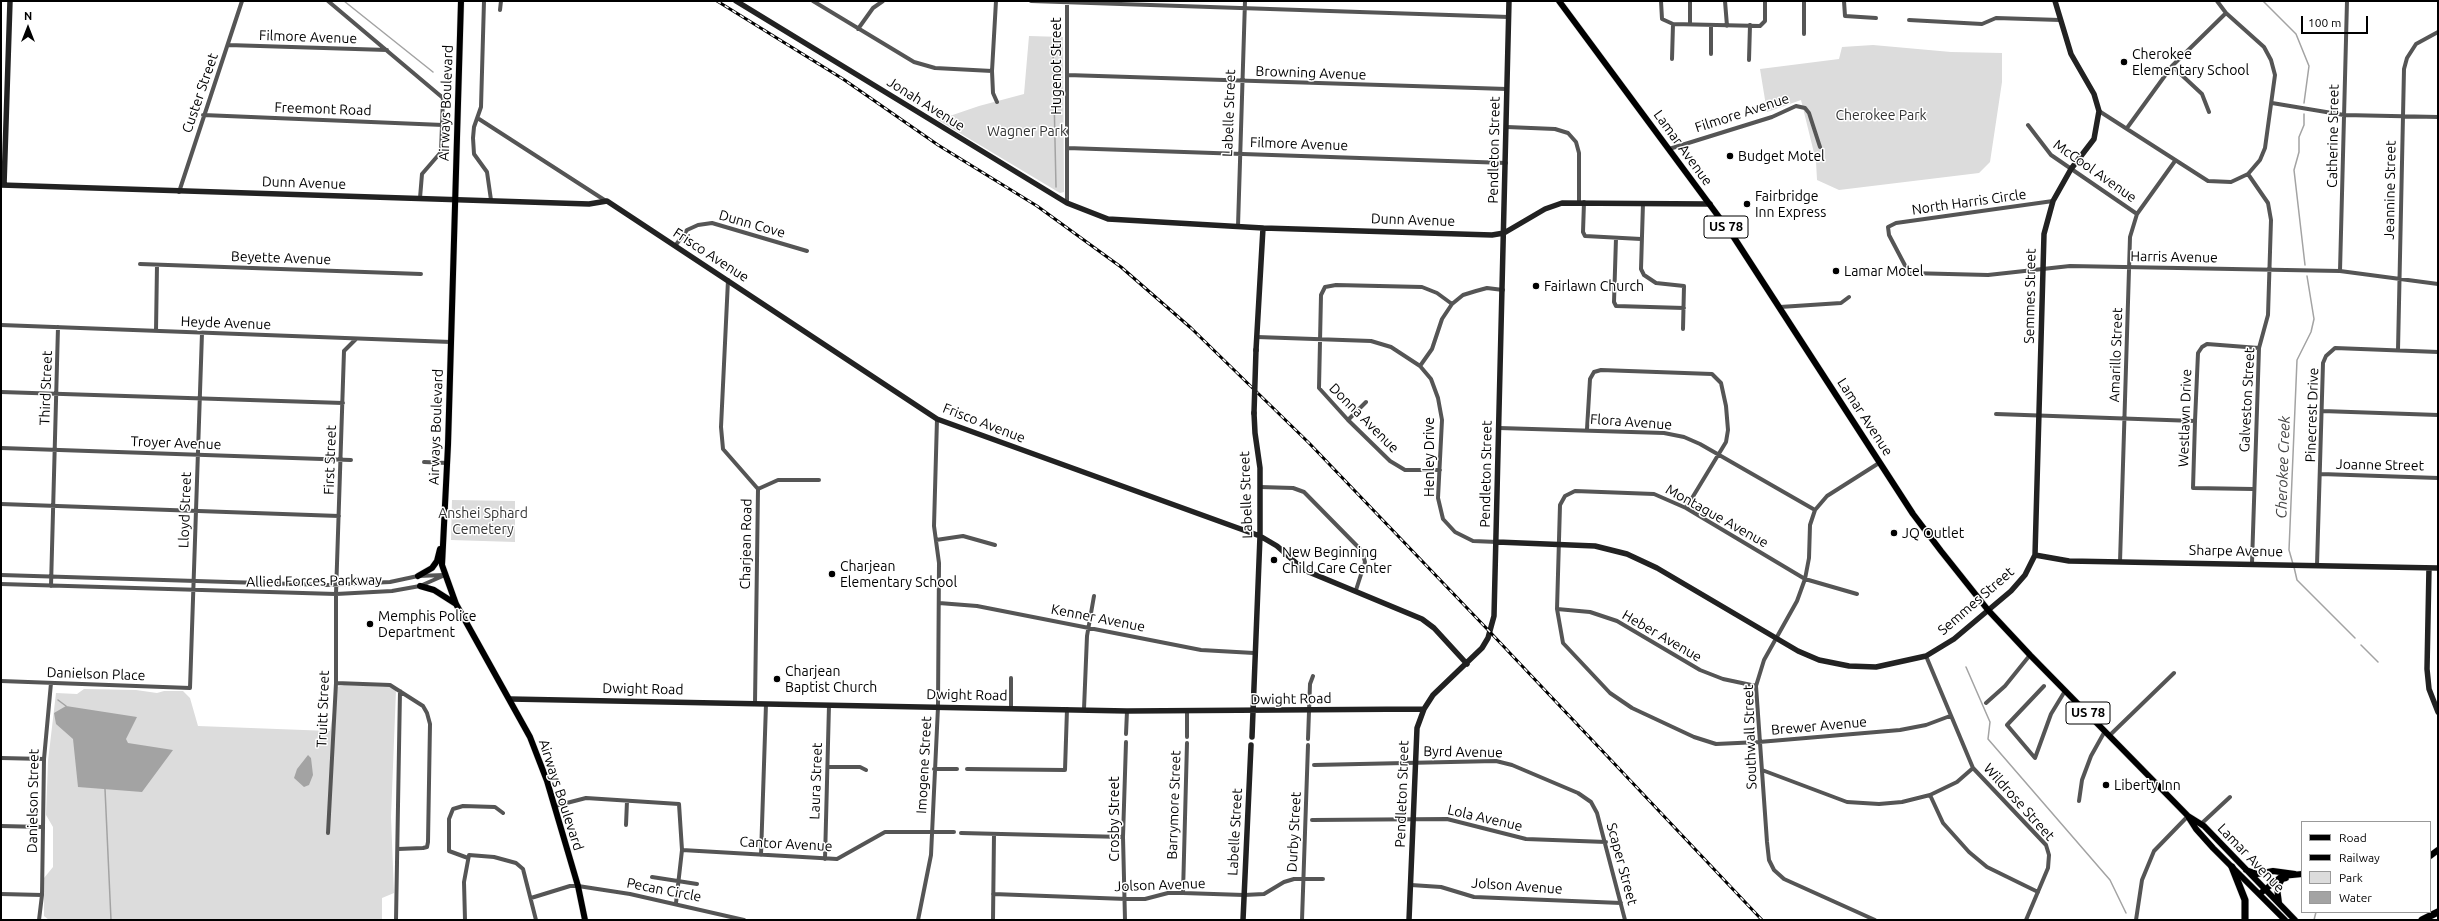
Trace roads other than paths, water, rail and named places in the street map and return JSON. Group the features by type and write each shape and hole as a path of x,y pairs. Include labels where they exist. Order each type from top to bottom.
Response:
{"highway":[{"path":"2232,867 2245,900 2245,920"},
{"path":"2422,920 2438,912"}],"main road":[{"name":"Airways Boulevard","path":"461,1 447,463 443,538 445,575 456,604 530,737 555,806 578,886 585,920"},
{"name":"Lamar Avenue","path":"1559,1 1710,204 1780,307 1940,552 1988,610 2030,655 2188,816 2196,829 2285,920"},
{"path":"418,576 432,568 437,561 443,538"},
{"path":"420,586 434,590 456,604"},
{"name":"Lamar Avenue","path":"2188,816 2201,824 2295,920"},
{"path":"2244,869 2257,874 2273,871 2301,874"},
{"path":"2260,895 2278,877 2295,874"},
{"path":"2279,905 2276,892 2278,883 2295,874"}],"street":[{"path":"3,185 10,1"},
{"name":"Custer Street","path":"179,192 203,115 242,1"},
{"path":"328,1 387,50"},
{"name":"Airways Boulevard","path":"484,1 481,107 474,127 474,154 487,172 491,200"},
{"path":"500,1 500,10"},
{"name":"Jonah Avenue","path":"736,1 1067,203 1108,219"},
{"path":"813,1 900,55 921,65 935,68 992,70"},
{"path":"858,29 873,8 883,1"},
{"path":"996,1 992,70 993,93 997,102"},
{"path":"1031,1 1509,17"},
{"name":"Labelle Street","path":"1238,226 1245,1"},
{"name":"Pendleton Street","path":"1409,920 1415,739 1424,709 1433,695 1482,648 1491,629 1494,616 1504,290 1509,1"},
{"path":"1661,1 1662,19 1673,24 1711,26 1760,26 1765,21 1765,1"},
{"path":"1690,1 1690,24"},
{"path":"1725,1 1727,26"},
{"path":"1804,1 1804,34"},
{"path":"1844,1 1845,16 1876,18"},
{"name":"Semmes Street","path":"1497,542 1558,543 1595,546 1627,554 1656,568 1776,638 1818,660 1849,666 1876,667 1926,656 1954,639 2023,578 2035,554 2044,234 2054,201 2072,169 2094,139 2099,111 2094,94 2071,54 2055,1"},
{"path":"2099,111 2208,181 2219,183 2230,182 2248,174 2260,160 2265,148 2275,75 2271,60 2264,47 2226,13 2217,1"},
{"name":"Catherine Street","path":"2340,271 2346,1"},
{"name":"Hugenot Street","path":"1067,2 1067,203"},
{"path":"2127,128 2172,66 2226,13"},
{"path":"1909,20 1982,24 1996,18 2060,20"},
{"path":"1672,59 1673,24"},
{"path":"1749,60 1750,25"},
{"path":"1711,26 1711,54"},
{"name":"Jeannine Street","path":"2398,350 2405,64 2412,49 2424,38 2438,32"},
{"name":"Filmore Avenue","path":"228,45 387,50"},
{"name":"Airways Boulevard","path":"387,50 443,98 441,152 422,174 420,198"},
{"path":"2172,66 2202,94 2209,112"},
{"name":"Browning Avenue","path":"1067,75 1242,82 1507,89"},
{"path":"2272,103 2344,115 2438,117"},
{"name":"Filmore Avenue","path":"1669,149 1772,117 1796,106 1805,108 1808,113 1820,147"},
{"name":"Freemont Road","path":"203,115 443,125"},
{"name":"Frisco Avenue","path":"478,119 728,280 937,419 1260,536 1277,546 1304,570 1356,590 1422,619 1434,628 1467,664"},
{"name":"McCool Avenue","path":"2028,125 2042,146 2072,169 2137,214"},
{"path":"1507,127 1555,129 1568,133 1576,142 1579,153 1583,232 1585,236 1641,239"},
{"name":"Filmore Avenue","path":"1067,148 1506,163"},
{"name":"Amarillo Street","path":"2120,562 2131,230 2137,214 2175,161"},
{"name":"Galveston Street","path":"2248,174 2261,190 2268,203 2271,220 2268,315 2259,348 2252,563"},
{"name":"Dunn Avenue","path":"3,185 179,192 589,204 607,201"},
{"name":"North Harris Circle","path":"1909,273 1889,235 1888,226 1896,223 2054,201"},
{"name":"Dunn Avenue","path":"1108,219 1262,228 1492,235 1504,233 1545,209 1562,203 1710,204"},
{"path":"1643,203 1641,269 1644,275 1660,285 1684,286 1683,330"},
{"name":"Dunn Cove","path":"675,246 686,230 698,225 712,223 807,251"},
{"name":"Labelle Street","path":"1252,737 1254,653 1260,536 1260,487 1254,413 1262,228"},
{"path":"1616,238 1615,304 1618,307 1684,308"},
{"name":"Beyette Avenue","path":"140,264 421,274"},
{"path":"156,331 157,264"},
{"name":"Harris Avenue","path":"1909,273 1988,275 2043,268 2129,267 2340,271 2399,277 2438,284"},
{"name":"Charjean Road","path":"728,280 721,419 723,449 758,489 755,703"},
{"path":"1320,340 1321,295 1326,287 1336,285 1422,287 1437,293 1452,304"},
{"path":"1420,366 1432,349 1442,319 1452,304 1462,295 1487,288 1504,290"},
{"path":"1780,307 1841,303 1849,297"},
{"name":"Heyde Avenue","path":"1,325 451,342"},
{"name":"Third Street","path":"54,506 58,327"},
{"name":"Lloyd Street","path":"190,688 202,333"},
{"name":"Henley Drive","path":"1257,337 1370,341 1391,347 1420,366 1431,379 1438,398 1442,420 1438,498 1443,519 1455,532 1473,541 1497,542"},
{"name":"First Street","path":"337,585 344,351 356,339"},
{"name":"Donna Avenue","path":"1320,340 1319,388 1348,420 1390,461 1405,470 1440,470"},
{"name":"Westlawn Drive","path":"2254,489 2193,488 2195,421 2198,353 2202,347 2207,344 2259,348"},
{"name":"Pinecrest Drive","path":"2317,565 2324,363 2330,352 2335,348 2438,352"},
{"path":"1587,430 1590,379 1594,372 1600,370 1712,374 1721,383 1728,430 1726,442 1686,508"},
{"path":"1,392 343,404"},
{"path":"1348,420 1366,402"},
{"path":"2322,411 2438,415"},
{"path":"1996,414 2039,417 2195,421"},
{"name":"Imogene Street","path":"918,920 929,872 938,707 940,563 934,526 937,419"},
{"name":"Flora Avenue","path":"1500,428 1664,433 1684,437 1718,454 1815,510"},
{"name":"Troyer Avenue","path":"1,448 351,460"},
{"path":"424,462 447,463"},
{"name":"Southwall Street","path":"1875,920 1784,879 1774,870 1769,860 1767,842 1756,686 1764,660 1798,601 1805,579 1809,558 1810,525 1815,510 1827,496 1880,462"},
{"name":"Joanne Street","path":"2321,474 2438,478"},
{"path":"758,489 778,480 819,480"},
{"path":"1260,487 1293,488 1304,492 1362,550 1365,562 1356,590"},
{"name":"Montague Avenue","path":"1557,609 1560,506 1565,496 1575,491 1646,492 1662,496 1686,508 1805,579 1857,594"},
{"path":"1,504 339,516"},
{"path":"51,586 54,506"},
{"path":"936,540 963,536 995,545"},
{"name":"Sharpe Avenue","path":"2035,554 2069,561 2252,563 2438,568"},
{"path":"2430,568 2427,669 2429,690 2438,712"},
{"name":"Allied Forces Parkway","path":"1,575 194,582 337,585 390,582 418,576 445,575"},
{"name":"Allied Forces Parkway","path":"1,584 194,591 336,594 392,591 420,586 445,575"},
{"name":"Truitt Street","path":"328,833 336,683 337,585"},
{"path":"1084,709 1088,628 1094,596"},
{"name":"Kenner Avenue","path":"939,603 977,606 1201,650 1254,653"},
{"name":"Heber Avenue","path":"1557,609 1590,612 1617,621 1700,670 1723,679 1756,686"},
{"name":"Brewer Avenue","path":"1557,609 1564,643 1610,693 1632,708 1694,737 1716,744 1759,742 1900,730 1926,725 1950,716"},
{"path":"1986,703 2005,686 2030,655"},
{"name":"Wildrose Street","path":"1926,656 1973,768 2046,845 2049,855 2048,868 2026,920"},
{"path":"2079,802 2082,780 2091,756 2107,734 2174,673"},
{"path":"1308,739 1310,684 1313,676"},
{"path":"1011,678 1011,707"},
{"name":"Danielson Place","path":"1,681 190,688"},
{"name":"Danielson Street","path":"39,920 42,895 44,759 52,683"},
{"path":"336,683 390,685 423,706 430,724 430,800 427,847 398,848"},
{"path":"2044,686 2007,725 2035,758 2051,714 2065,690"},
{"path":"396,920 400,691"},
{"name":"Dwight Road","path":"510,699 1011,707 1127,711 1424,709"},
{"path":"761,855 766,704"},
{"name":"Laura Street","path":"825,859 829,705"},
{"path":"967,769 1065,770 1067,709"},
{"path":"1126,734 1127,711"},
{"name":"Barrymore Street","path":"1187,711 1187,737"},
{"name":"Crosby Street","path":"1125,920 1126,899 1123,837 1126,742"},
{"name":"Barrymore Street","path":"1183,893 1187,743"},
{"name":"Labelle Street","path":"1243,920 1251,745"},
{"name":"Durby Street","path":"1302,920 1308,745"},
{"path":"1,758 44,759"},
{"name":"Byrd Avenue","path":"1314,765 1496,761 1512,765 1578,793 1591,802 1597,813"},
{"path":"828,767 860,768 866,770"},
{"path":"1762,770 1847,802 1879,804 1902,802 1930,795 1957,782 1973,768"},
{"path":"934,769 957,769"},
{"path":"1930,795 1943,823 1969,852 1987,867 2038,892"},
{"path":"2201,824 2230,797"},
{"path":"555,806 586,798 627,802 679,804 682,850 676,903"},
{"path":"626,826 627,802"},
{"path":"468,858 450,851 449,818 452,809 463,806 496,807 503,813"},
{"name":"Scaper Street","path":"1597,813 1606,842 1625,920"},
{"path":"2136,920 2142,880 2149,862 2161,841 2188,816"},
{"name":"Lola Avenue","path":"1312,820 1413,818 1447,819 1469,823 1510,837 1606,842"},
{"path":"1,826 43,827"},
{"name":"Cantor Avenue","path":"682,850 837,859 885,832 954,832"},
{"path":"961,833 1123,837"},
{"path":"993,920 994,834"},
{"path":"465,920 464,882 469,855 494,857 516,863 523,869 536,920"},
{"path":"652,877 697,884"},
{"name":"Jolson Avenue","path":"993,894 1126,899 1145,899 1164,894 1183,893 1244,895 1264,894 1284,882 1303,879 1323,879"},
{"name":"Jolson Avenue","path":"1411,885 1441,887 1474,897 1621,903"},
{"path":"531,898 570,886 578,886"},
{"name":"Pecan Circle","path":"578,886 676,903 744,920"},
{"path":"1,894 42,895"}],"water":[{"path":"66,706 137,717 126,739 128,743 173,750 142,792 78,787 73,739 56,724 54,713"},
{"path":"308,755 311,758 313,775 309,785 304,787 294,778 297,769"}],"waterway":[{"path":"344,1 433,72"},
{"name":"Cherokee Creek","path":"2263,1 2296,34 2309,66 2304,103"},
{"path":"1053,50 1056,187"},
{"name":"Cherokee Creek","path":"2304,114 2304,125 2299,137 2299,152 2294,170 2305,265"},
{"name":"Cherokee Creek","path":"2293,564 2289,550 2297,360 2311,332 2314,319 2307,276"},
{"name":"Cherokee Creek","path":"2294,567 2297,580 2355,638"},
{"name":"Cherokee Creek","path":"2361,645 2378,662"},
{"path":"1966,667 1990,722 1988,739 2110,880 2126,913"},
{"path":"58,700 66,706"},
{"path":"105,789 111,920"},
{"name":"Cherokee Creek","path":"2314,920 2316,913"}],"railway":[{"path":"717,1 843,79 938,145 1037,206 1121,267 1191,328 1309,443 1762,920"}],"place":[{"name":"Cherokee Elementary School","path":"2124,62"},
{"name":"Budget Motel","path":"1730,156"},
{"name":"Fairbridge Inn Express","path":"1747,204"},
{"name":"Lamar Motel","path":"1836,271"},
{"name":"Fairlawn Church","path":"1536,286"},
{"name":"JQ Outlet","path":"1894,533"},
{"name":"New Beginning Child Care Center","path":"1274,560"},
{"name":"Charjean Elementary School","path":"832,574"},
{"name":"Memphis Police Department","path":"370,624"},
{"name":"Charjean Baptist Church","path":"777,679"},
{"name":"Liberty Inn","path":"2106,785"}],"park label":[{"name":"Cherokee Park","path":"1881,115"},
{"name":"Wagner Park","path":"1027,131"},
{"name":"Anshei Sphard Cemetery","path":"483,522"}]}
